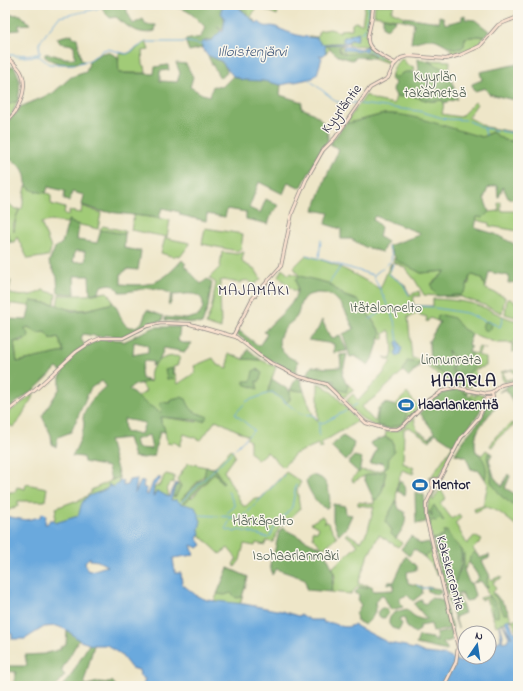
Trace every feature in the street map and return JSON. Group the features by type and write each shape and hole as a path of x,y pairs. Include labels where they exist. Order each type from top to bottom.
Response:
{"street":[{"path":"373,5 368,32 369,43 375,52 395,63 405,57 446,59 470,51 480,46 498,25 518,17"},
{"path":"5,56 20,70 24,83 22,95 14,114 5,122"},
{"name":"Kyyrläntie","path":"233,336 252,299 280,268 296,201 321,153 335,138 370,88 389,77 395,63"},
{"path":"5,413 35,390 76,352 99,338 123,338 148,325 163,323 192,324 233,336 271,362 296,375 326,384 362,419 377,427 391,429 401,427 408,423 433,396 446,390 462,388 487,394 492,393 503,384 518,380"},
{"path":"487,398 493,398 492,393"},
{"path":"438,480 435,479 432,481 434,487 440,485 438,480 461,438 479,417 487,398 487,394"},
{"name":"Kakskerrantie","path":"434,487 426,504 426,517 444,595 456,633 458,647 457,658 444,686"}],"green space":[{"path":"105,5 124,5 133,24 143,19 146,25 156,25 155,31 144,33 139,32 124,24 116,17 110,18 102,7"},
{"path":"169,5 226,5 222,6 221,10 225,22 224,26 222,30 217,27 221,31 212,40 206,40 202,45 202,48 189,51 185,40 201,37 205,27 186,10 171,7"},
{"path":"222,5 279,5 277,15 257,6 251,17 256,22 255,24 222,30 226,23 221,9"},
{"path":"233,5 247,5 248,14 245,14 242,9"},
{"path":"365,5 371,5 367,32 369,44 373,50 391,62 391,64 374,58 374,55 369,52 367,56 341,52 339,47 345,46 343,47 343,50 363,50 366,52 367,46 348,45 350,40 356,41 358,38 358,32 344,37 343,43 329,43 327,46 330,49 323,56 309,36 317,37 319,31 330,29 340,32 340,30 352,29 352,24 355,22 362,24"},
{"path":"375,5 395,5 391,11 404,17 403,20 374,15"},
{"path":"5,14 21,15 30,24 19,25 19,30 7,31 5,29"},
{"path":"465,15 465,19 475,20 489,31 484,37 479,36 465,38 464,46 456,49 433,39 411,43 414,23 403,20 404,17 439,22 439,16 443,17 445,24 462,20 462,16"},
{"path":"383,17 396,20 387,29 383,27"},
{"path":"72,34 73,37 77,38 81,58 84,61 74,64 64,64 54,62 45,57 45,54 52,54 65,58 75,58 74,45 60,43 57,38"},
{"path":"479,36 484,37 474,47 451,55 450,47 460,49 464,46 465,38"},
{"path":"146,42 149,50 142,51 143,65 145,66 146,73 118,73 119,53 130,53"},
{"path":"344,44 339,47 340,52 347,54 360,53 366,55 367,53 375,55 374,58 357,57 352,60 338,56 327,46 323,45"},
{"path":"108,52 118,57 119,73 154,74 155,67 168,65 169,70 160,71 160,81 177,82 180,73 176,63 186,64 193,77 190,87 202,94 210,96 213,86 222,87 233,76 243,80 264,81 281,85 280,95 302,102 301,108 317,116 321,120 326,128 328,140 301,188 288,182 283,194 259,182 249,208 260,213 266,199 279,206 272,213 268,224 246,219 246,212 227,209 225,217 207,214 206,221 180,215 180,212 162,208 159,218 100,211 82,205 84,195 72,192 69,202 64,199 65,191 48,187 46,193 37,192 31,189 26,183 25,175 20,166 9,158 5,159 5,123 20,107 53,93 71,77 86,72 89,63 88,61 102,53"},
{"path":"207,55 220,61 225,66 227,73 220,78"},
{"path":"403,58 407,65 414,67 415,70 412,71 413,72 402,73 397,78 391,76 396,64"},
{"name":"Kyyrlän takametsä","path":"418,59 449,70 457,99 444,103 442,100 429,101 413,96 396,96 393,90 395,82 390,79 391,76 397,78 405,72 416,73 419,70"},
{"path":"428,60 450,61 449,70 444,70"},
{"path":"518,64 518,101 489,94 485,88 475,91 473,90 472,84 482,80 480,72"},
{"path":"14,66 18,75 19,83 18,101 6,105 6,108 5,69"},
{"path":"366,95 375,100 394,104 396,96 413,96 429,101 442,100 444,103 442,114 460,117 475,102 477,104 468,117 486,127 518,133 518,142 504,140 492,132 482,137 393,114 384,114 345,124"},
{"path":"18,100 12,114 5,120 5,107"},
{"path":"384,114 405,115 418,118 482,137 492,132 504,140 518,142 518,200 508,198 503,187 499,197 497,185 488,188 484,198 489,212 483,218 477,217 475,228 495,234 518,246 518,282 508,283 509,276 489,272 486,287 481,278 473,275 470,276 466,289 461,295 438,296 433,291 431,285 446,271 421,273 395,260 395,257 388,246 419,235 420,233 375,216 373,219 381,227 379,237 387,242 382,252 365,247 351,239 341,239 341,229 325,224 329,213 314,210 326,177 339,149 330,144 345,124"},
{"path":"26,186 51,195 51,204 65,208 64,214 69,215 69,211 81,213 82,206 101,213 98,229 72,223 69,219 67,223 50,221 41,223 51,248 49,256 28,259 17,237 14,242 11,242 5,226 5,200 15,209 19,209 17,215 20,209 22,209","holes":["16,219 14,232 13,227"]},
{"path":"501,202 501,211 513,211 518,213 518,231 489,226 489,223 476,220 477,217 489,212 499,211 498,203"},
{"path":"134,215 170,220 167,237 131,230"},
{"path":"69,219 72,223 79,225 77,240 97,243 101,230 125,234 124,248 141,251 138,270 128,269 121,274 121,284 140,285 155,282 168,274 182,260 186,264 184,265 201,284 207,279 212,283 208,307 202,324 165,320 165,317 186,319 198,316 202,310 203,303 200,297 193,294 173,295 170,305 168,304 172,294 163,290 150,288 119,292 118,289 110,284 101,286 99,292 90,294 89,276 74,276 75,294 58,293 57,277 49,262 55,248 62,243","holes":["75,251 85,251 86,261 73,262"]},
{"path":"5,226 11,242 6,244 8,251 5,251"},
{"path":"103,226 125,231 125,234 99,230"},
{"path":"205,228 243,234 241,249 237,251 202,244"},
{"path":"165,238 190,244 180,257 176,255 174,257 161,253"},
{"path":"222,252 237,254 244,252 242,260 243,263 255,269 261,279 254,285 247,281 239,283 224,280 220,281 221,329 206,324 211,310 216,283 209,278 220,267"},
{"name":"Itätalonpelto","path":"306,255 335,265 380,289 392,263 389,274 404,284 410,295 419,291 420,296 414,296 413,306 433,306 433,299 458,301 480,306 518,321 518,339 513,342 516,351 512,352 512,343 497,343 472,334 468,345 471,346 469,352 476,354 479,347 486,349 481,348 478,355 486,358 486,366 474,370 477,378 470,387 459,385 453,386 423,363 423,361 430,365 429,341 440,322 430,318 427,322 427,317 417,314 408,317 412,358 421,360 417,369 409,377 403,371 378,395 361,407 375,422 378,408 385,403 394,406 407,393 418,407 399,427 392,429 376,426 361,418 350,406 347,400 353,394 358,401 383,374 391,361 384,357 391,359 393,352 393,344 389,330 384,334 384,339 379,339 381,333 378,327 359,301 345,296 328,283 298,277 297,292 278,276 282,269 289,275 291,273 299,276 294,267"},
{"path":"394,258 421,273 446,271 431,284 439,296 424,295 415,280 404,267 393,262"},
{"path":"473,275 481,278 486,289 505,297 502,313 463,297 444,297 446,295 461,295 469,283 470,276"},
{"path":"300,276 328,283 345,296 359,301 381,333 374,356 368,365 355,356 350,357 343,334 354,329 341,304 336,299 325,294 317,293 304,298 297,316 286,327 280,338 280,348 283,352 292,359 298,361 296,373 260,355 244,339 236,335 238,330 259,346 267,334 264,332 295,298 297,290 296,279"},
{"path":"5,281 11,281 9,291 11,294 36,294 43,290 56,294 55,304 31,301 30,306 5,303"},
{"path":"107,292 113,303 78,310 57,306 59,295 87,295"},
{"path":"507,299 510,299 518,304 518,318 505,314"},
{"path":"31,301 55,304 72,311 86,310 113,303 116,306 123,322 129,327 134,327 141,324 147,310 163,316 162,321 150,323 124,337 105,335 102,337 83,334 81,339 86,347 99,339 122,340 123,342 155,327 180,327 178,341 182,343 192,343 185,352 164,348 160,359 152,366 153,362 144,361 141,371 142,379 150,381 135,385 129,389 139,399 160,413 162,409 159,405 161,402 170,403 171,399 181,397 186,399 192,410 208,417 204,421 161,417 161,423 165,432 160,431 154,456 143,458 134,457 128,438 109,440 119,477 111,480 108,467 84,462 83,457 72,456 78,445 82,432 84,413 95,396 106,386 102,381 91,388 71,432 58,437 56,447 52,444 51,435 42,416 60,388 60,377 63,373 57,368 35,389 5,411 5,303 10,305 8,319 27,320","holes":["28,327 37,333 45,332 51,339 58,337 64,352 17,362 14,342 28,338 29,334 24,329","134,342 148,345 148,352 133,355","124,419 145,423 141,434 125,432","149,435 152,449 137,448 135,440"]},
{"name":"Linnunrata","path":"442,315 454,318 463,329 472,334 468,345 471,346 469,352 471,353 472,361 475,366 467,376 456,376 452,367 456,360 448,350 449,355 454,361 451,369 455,377 451,380 430,365 429,341 440,322 437,321 438,316"},
{"path":"322,320 331,339 340,335 347,351 334,353 334,344 308,340 318,329"},
{"path":"485,322 489,322 491,326 489,330 485,330 483,328 483,324"},
{"path":"27,327 40,332 45,332 53,339 58,337 64,352 17,362 14,342 24,341 28,334 24,329"},
{"path":"248,349 261,360 243,359"},
{"path":"228,353 243,359 261,360 276,367 268,390 290,395 290,390 304,391 313,415 318,421 318,383 330,390 358,421 321,443 323,447 320,448 318,444 295,454 283,467 267,452 257,460 250,452 250,441 246,438 248,436 216,420 201,440 184,434 180,446 173,441 172,444 167,443 164,427 161,423 161,417 197,422 201,414 195,414 189,409 188,404 180,398 171,399 160,413 137,398 146,391 140,383 151,381 150,375 154,365 163,358 174,356 180,357 177,366 173,367 178,384 196,372 194,366 213,358 217,365 228,368"},
{"path":"347,354 342,375 348,386 346,392 338,389 334,381 330,379 321,381 306,376 312,366 327,368 341,367 340,355"},
{"path":"407,361 420,363 409,377 403,371"},
{"path":"172,368 173,379 167,379 165,370"},
{"path":"257,369 262,373 259,382 256,381 258,389 244,384 244,381 251,381 253,371"},
{"path":"513,369 515,370 515,374 511,370 503,372 505,380 514,378 515,375 518,377 518,380 503,382 501,372"},
{"path":"296,378 300,379 304,391 290,390"},
{"path":"272,379 290,391 290,400 286,403 272,392 267,394"},
{"path":"330,379 334,381 335,385 348,386 346,382 354,390 344,397 336,389 321,381"},
{"path":"518,384 518,413 506,389 499,392 509,385"},
{"path":"460,389 468,390 467,394"},
{"path":"460,389 482,406 477,416 453,445 435,433 431,439 429,438 434,432 420,413 432,399 437,396"},
{"path":"470,392 484,395 482,406 469,396 471,394 476,397 476,394"},
{"path":"35,393 17,424 13,427 9,425 5,437 5,415"},
{"path":"385,403 398,406 405,410 407,414 404,423 388,428 377,425 378,412"},
{"path":"491,404 496,407 480,427 475,438 476,452 483,460 486,467 485,479 480,471 471,469 466,457 455,454 464,439 482,418 487,405"},
{"path":"492,404 496,407 483,422 475,438 476,452 482,455 486,450 492,454 489,460 494,477 502,487 508,474 510,476 505,488 518,496 518,527 499,512 486,507 475,512 474,509 483,506 488,484 480,471 471,469 466,457 455,454"},
{"path":"414,418 417,430 429,438 434,432 435,433 430,441 409,427 404,429 403,463 414,468 412,471 414,472 413,474 402,470 397,485 396,501 385,521 392,530 391,534 402,543 398,547 379,535 367,558 358,584 368,585 369,587 357,587 351,594 331,592 335,577 333,567 358,545 346,535 347,533 361,542 368,530 374,507 358,505 358,502 374,504 374,500 377,499 384,486 385,471 366,475 353,482 352,479 360,470 375,471 388,466 389,438 385,437 386,432 400,430"},
{"path":"512,423 514,425 498,438 492,447 490,446 496,436"},
{"path":"343,436 354,443 351,455 346,461 331,446"},
{"path":"385,437 393,441 394,452 389,457 388,466 384,469 383,462 370,464 377,449 370,444 371,442"},
{"path":"455,444 439,477 431,477 453,445"},
{"name":"Härkäpelto","path":"231,449 235,456 224,471 243,506 246,506 254,498 260,499 286,472 301,482 297,489 300,509 279,528 273,542 266,541 265,545 256,543 255,546 244,544 240,560 235,567 233,564 237,559 228,548 220,554 200,535 197,537 170,500 172,495 174,497 181,486 177,479 188,463 206,467 206,473 181,499 193,497 214,473 222,484 224,483 214,468"},
{"path":"488,453 492,454 489,459 494,477 502,487 508,474 510,476 505,488 518,496 518,509 501,496 491,482 491,474 487,458"},
{"path":"354,456 362,458 359,473 348,463"},
{"path":"206,467 214,468 224,483 222,484 214,473 185,503 181,499 204,477"},
{"path":"386,471 382,492 377,499 374,500 364,478 366,475"},
{"path":"166,474 174,476 174,483 171,482 167,487 168,499 155,494 153,497 154,488 161,484"},
{"path":"311,475 317,476 324,480 328,487 330,501 327,508 317,502 309,489 306,481"},
{"path":"119,477 119,483 113,487 108,485 110,488 79,517 54,524 56,508 75,501 76,503 91,493 91,490"},
{"path":"399,481 405,486 405,495 397,491"},
{"path":"176,483 181,486 174,497 172,495 175,486 177,485"},
{"path":"26,484 47,488 45,501 18,501 18,506 7,511 5,516 9,492 15,492 17,487 25,489"},
{"path":"440,489 446,498 440,503 452,519 459,514 461,518 455,523 467,544 474,536 482,540 473,549 480,558 489,555 489,558 482,561 491,580 501,576 502,578 493,582 496,589 493,592 505,606 512,620 496,625 486,599 481,600 480,598 488,596 486,588 469,562 457,583 466,601 461,594 451,596 449,594 447,596 427,517 428,506 431,496 435,490 436,491 432,499 433,501"},
{"path":"415,492 424,495 426,522 416,524"},
{"path":"396,501 399,509 405,512 405,519 404,526 396,538 391,534 392,530 385,521"},
{"path":"333,504 345,506 346,514 352,515 346,528 339,535 333,521"},
{"path":"434,505 444,521 439,519 436,522 434,520 430,522 430,526 427,514 429,511 432,516 431,510"},
{"path":"322,516 326,521 324,523 327,522 337,537 323,549 313,537 313,530 317,532 319,528 311,523"},
{"name":"Isohaarlanmäki","path":"282,528 323,549 334,571 331,592 307,590 305,579 276,569 272,575 270,563 273,558 279,532"},
{"path":"444,531 447,531 449,536 457,544 461,553 460,565 454,585 448,593 443,585 433,539 444,536"},
{"path":"411,536 420,544 429,542 432,551 424,557 414,549 409,556 401,549"},
{"path":"461,549 464,553 464,570 475,595 472,600 466,601 462,593 450,595 463,563"},
{"path":"432,551 438,573 436,574 432,565 424,557"},
{"path":"475,552 480,558 489,555 489,558 482,561 490,576 487,579 488,587 486,588 481,581 473,583 479,577 469,562 470,557"},
{"path":"406,556 416,566 416,570 407,572 408,583 423,587 422,594 413,601 407,595 400,598 400,602 403,607 391,610 383,595 381,595 375,603 377,606 372,618 365,625 357,621 356,614 361,605 358,601 359,595 354,593 360,587 364,588 372,586 373,591 393,590 394,584 388,584 388,582 394,582"},
{"path":"228,568 248,577 240,604 214,602"},
{"path":"228,568 248,577 242,597 236,598 231,593 225,595 217,594"},
{"path":"427,587 440,589 441,593 436,595 428,591"},
{"path":"493,592 509,613 504,614 496,598 492,594"},
{"path":"489,595 496,605 498,617 493,616 492,605 488,598"},
{"path":"459,596 465,613 455,617 457,625 448,599"},
{"path":"430,598 440,599 444,602 453,628 433,632 431,624 420,626 420,630 415,633 407,627 404,617 399,619 402,624 399,630 392,628 389,624 390,617 394,613 407,609 416,617 427,619 414,604 422,599 422,602 426,604"},
{"path":"381,608 385,608 387,609 387,617 381,618 378,615 378,611"},
{"path":"518,618 518,635 512,620"},
{"path":"67,630 79,640 62,669 62,672 65,675 56,686 13,686 16,672 5,671 5,666 27,666 25,655 44,654 61,649 60,647 66,644"},
{"path":"452,630 452,640 443,643 447,648 447,651 416,644 419,636 432,638 437,642 436,634"},
{"path":"89,644 94,645 84,682 87,685 98,682 110,683 112,681 116,686 62,686 70,677"}],"water":[{"name":"Illoistenjärvi","path":"226,5 238,7 256,23 259,22 264,26 273,26 296,35 317,38 321,44 343,43 347,44 324,44 326,52 323,56 319,55 322,58 317,74 313,78 281,85 264,81 243,80 233,76 221,61 207,55 202,48 202,42 212,40 221,31 223,32 225,18 221,13 221,9"},
{"path":"359,32 357,40 350,40 347,43 343,41 343,38"},
{"path":"344,46 361,49 368,46 365,53 363,50 343,50"},
{"path":"398,341 402,348 397,357 395,354 397,349 396,342"},
{"path":"160,477 160,480 154,486 153,497 157,491 169,497 176,483 177,486 175,486 171,500 177,500 180,503 195,507 201,521 199,529 200,534 197,538 202,545 198,548 191,545 194,555 173,558 175,573 181,573 182,584 197,596 207,600 244,604 282,611 298,616 302,615 310,620 323,620 324,623 332,623 346,627 355,624 356,626 389,643 406,646 425,653 445,655 457,661 457,665 497,665 497,642 501,640 500,624 503,635 502,642 507,641 509,637 502,622 512,638 505,621 509,619 513,630 518,635 518,686 260,686 255,682 243,684 231,681 219,686 143,686 145,679 140,676 139,670 131,668 121,655 107,645 92,645 80,641 67,630 57,626 44,627 25,639 12,639 12,634 5,632 5,516 26,520 40,517 42,513 46,515 45,524 47,524 50,520 54,520 55,523 78,516 81,505 87,497 109,487 108,484 113,487 119,483 119,480 123,481 123,486 127,485 129,480 137,479 135,493 141,481 144,481 143,487 147,489 145,494 148,495 153,482","holes":["90,557 90,560 98,561 107,566 91,571 87,570 85,562"]}],"waterway":[{"path":"5,6 9,5"},
{"path":"18,55 40,54 39,43 59,17 96,9 105,5"},
{"path":"154,5 174,5"},
{"path":"366,23 369,5"},
{"path":"361,32 364,32 365,26"},
{"path":"19,57 39,56 49,64 76,64 90,60 103,50 108,49 127,54 146,42"},
{"path":"148,42 188,42 202,45"},
{"path":"366,51 371,51 380,58"},
{"path":"8,55 16,55 17,57"},
{"path":"308,79 337,102 357,103"},
{"path":"360,104 419,111 446,119 466,120"},
{"path":"469,121 483,128 518,134"},
{"path":"484,128 486,135"},
{"path":"319,257 321,240"},
{"path":"388,246 392,255 391,260"},
{"path":"306,255 373,275 389,308"},
{"path":"374,275 390,262"},
{"path":"393,264 389,274 403,284 409,295"},
{"path":"330,282 341,266"},
{"path":"406,305 433,307"},
{"path":"435,308 466,313 485,321"},
{"path":"370,319 386,309"},
{"path":"390,310 396,326"},
{"path":"487,321 500,327 503,317"},
{"path":"396,328 398,342"},
{"path":"248,436 254,430 235,414 247,401 272,392 301,414 313,415 317,419"},
{"path":"352,407 357,404"},
{"path":"319,421 321,424 346,411"},
{"path":"319,423 319,436"},
{"path":"180,503 246,438"},
{"path":"232,517 243,517 284,475"},
{"path":"199,515 232,517 225,529 228,531 231,530 234,532 239,530 269,538 276,525 292,507 296,485"},
{"path":"225,515 235,506 228,491"},
{"path":"417,585 422,588 431,588"}],"place":[{"name":"Haarlankenttä","path":"406,405"},
{"name":"Mentor","path":"420,485"}],"district":[{"name":"MAJAMÄKI","path":"254,291"},
{"name":"HAARLA","path":"464,382"}]}
